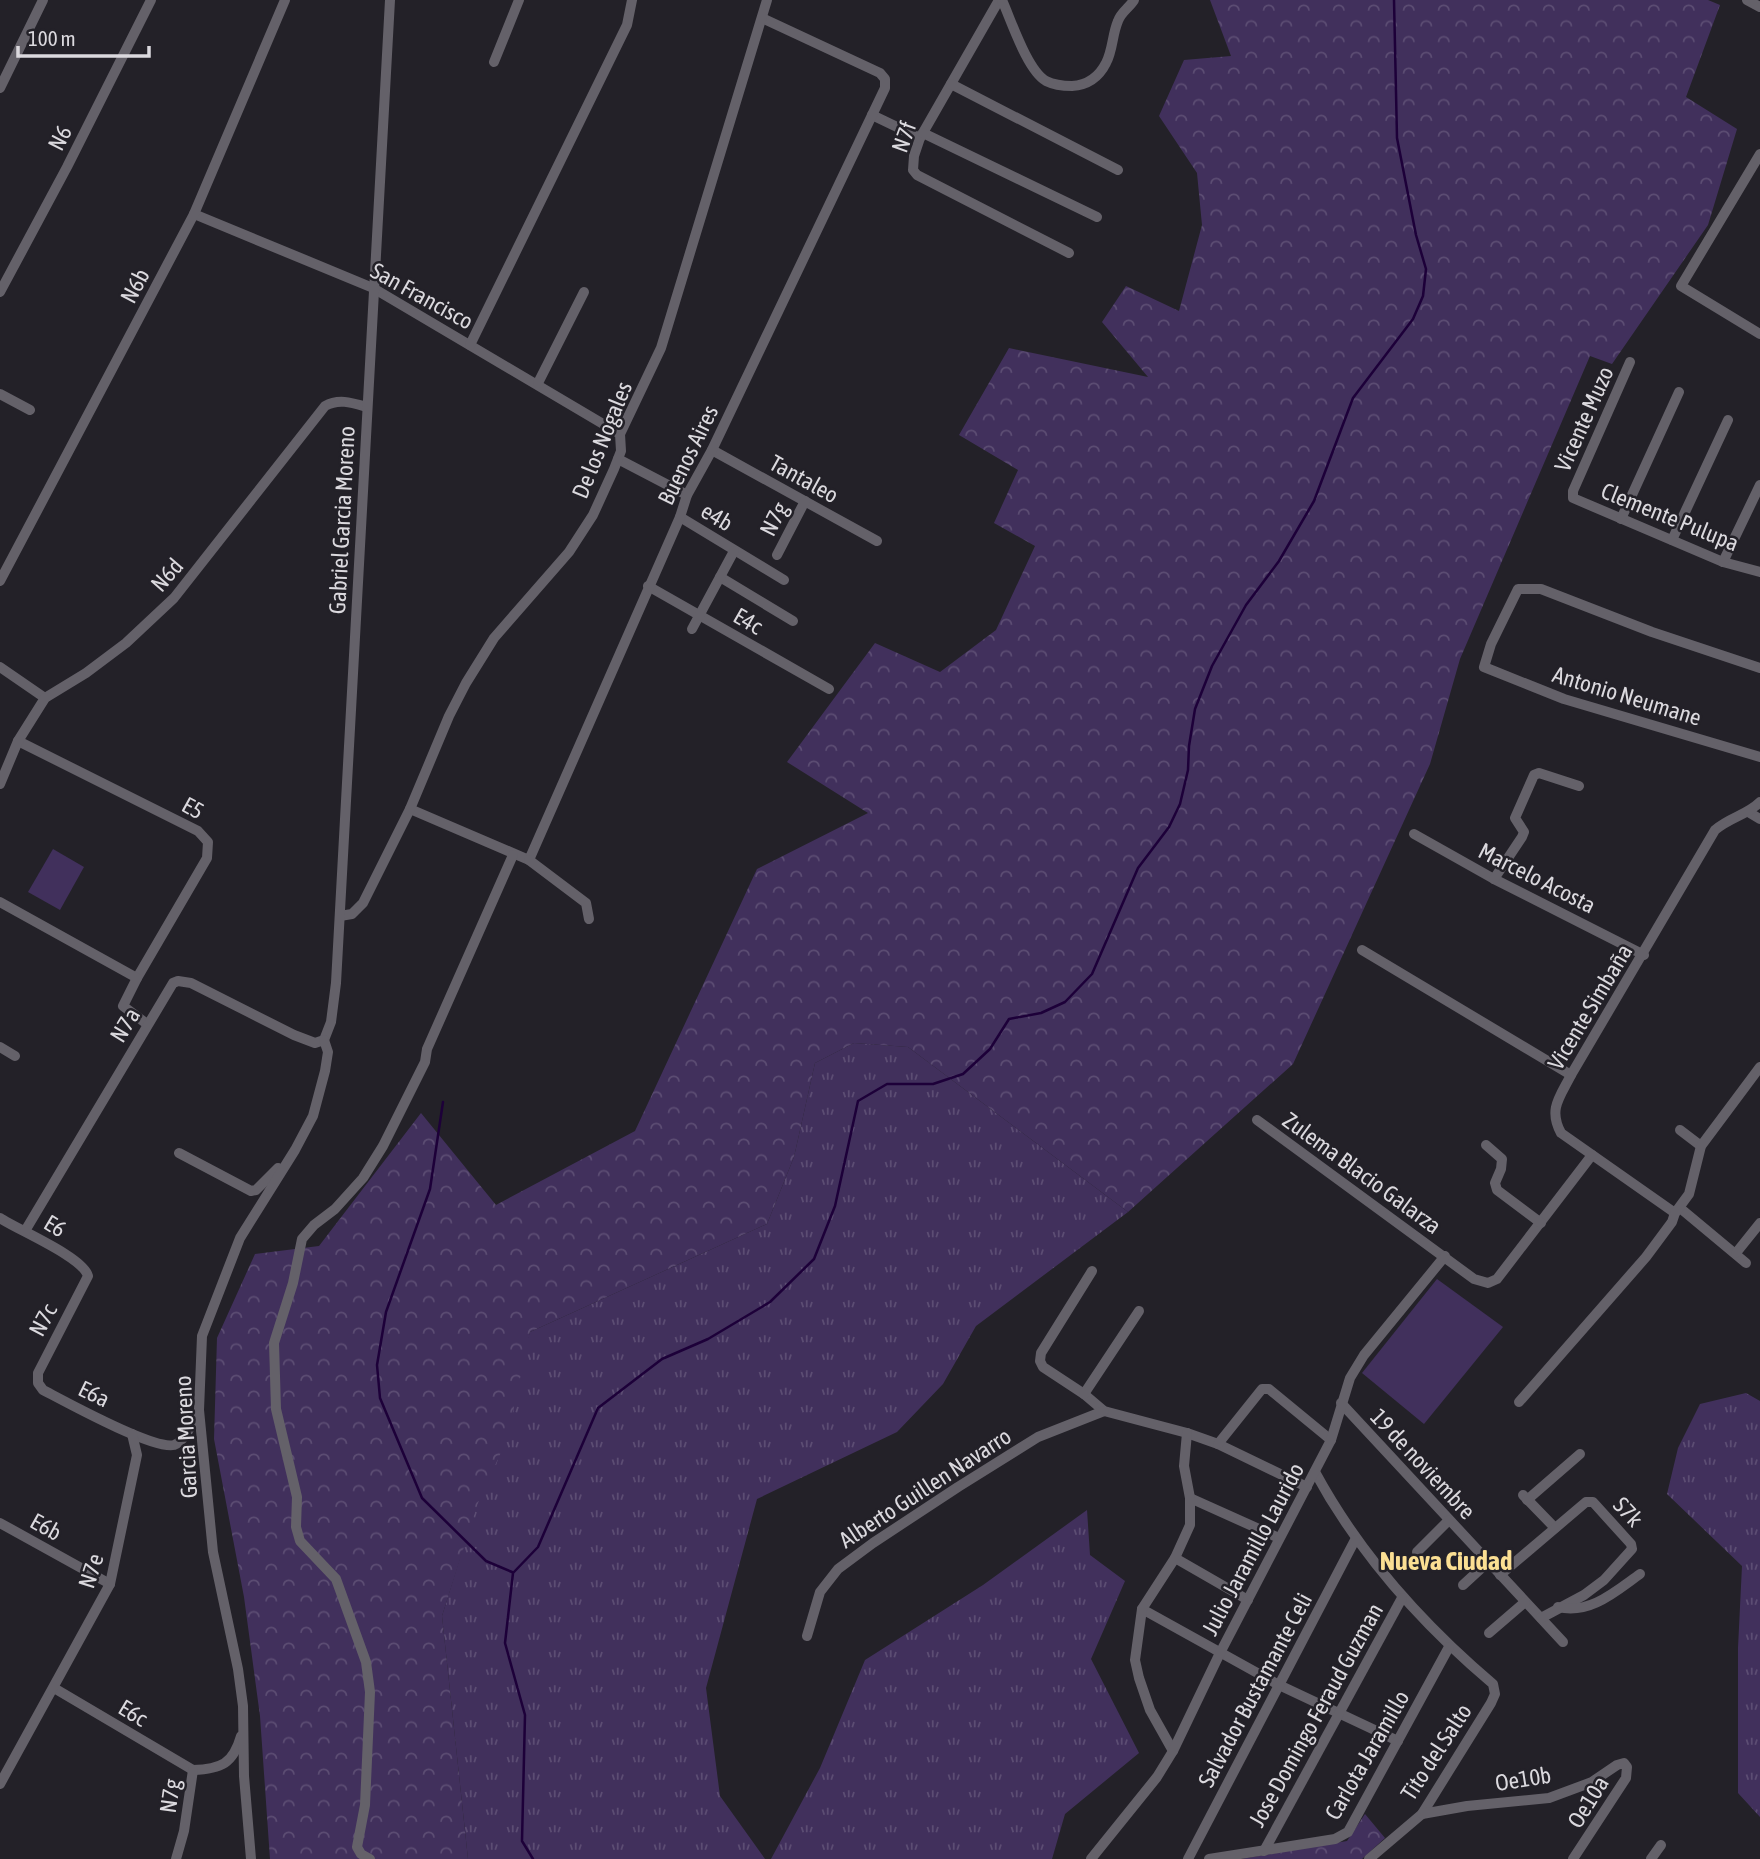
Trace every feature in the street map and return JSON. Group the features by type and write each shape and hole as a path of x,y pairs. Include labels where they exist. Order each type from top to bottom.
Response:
{"street":[{"path":"0,88 43,0"},
{"name":"N6","path":"0,292 151,0"},
{"name":"N6b","path":"0,581 194,214 285,0"},
{"name":"Gabriel Garcia Moreno","path":"324,1040 331,1022 340,916 390,0"},
{"path":"494,62 519,0"},
{"path":"470,345 627,25 632,0"},
{"name":"De los Nogales","path":"340,916 352,914 363,903 410,809 449,716 485,650 569,552 593,515 618,459 622,446 620,434 661,348 767,0"},
{"path":"1000,0 1034,70 1044,80 1059,86 1088,83 1097,76 1106,65 1111,52 1120,16 1135,0"},
{"name":"N7f","path":"1000,0 921,136 912,167 918,175 1069,253"},
{"path":"1747,0 1760,7"},
{"name":"Buenos Aires","path":"529,860 680,517 687,495 712,450 885,88 885,79 880,73 762,18"},
{"path":"951,84 1118,170"},
{"path":"873,115 1097,217"},
{"path":"1760,154 1681,286 1760,334"},
{"name":"San Francisco","path":"194,214 373,288 620,434"},
{"path":"537,383 584,292"},
{"name":"Vicente Muzo","path":"1573,491 1630,362"},
{"path":"1621,519 1679,392"},
{"path":"0,394 30,410"},
{"name":"N6d","path":"0,784 19,741 45,698 127,643 174,598 326,406 346,402 367,407"},
{"path":"1672,540 1728,420"},
{"name":"Tantaleo","path":"712,450 877,541"},
{"path":"618,459 687,495"},
{"path":"1723,562 1760,485"},
{"name":"Clemente Pulupa","path":"1573,491 1573,498 1621,519 1723,562 1760,572"},
{"name":"N7g","path":"777,555 805,501"},
{"name":"e4b","path":"680,517 784,580"},
{"path":"692,629 734,551"},
{"path":"720,577 793,621"},
{"name":"E4c","path":"648,586 829,689"},
{"name":"Antonio Neumane","path":"1760,667 1653,632 1541,589 1518,589 1484,667 1564,699 1760,757"},
{"path":"0,667 45,698"},
{"name":"E5","path":"19,741 198,831 208,842 207,858 137,978"},
{"path":"1494,879 1524,832 1515,818 1534,775 1539,773 1579,786"},
{"name":"Vicente Simbaña","path":"1746,1263 1678,1211 1561,1133 1554,1115 1571,1075 1716,830 1726,820 1750,813 1760,802"},
{"path":"410,809 529,860 586,903 589,919"},
{"path":"1750,813 1760,819"},
{"name":"Marcelo Acosta","path":"1414,834 1494,879 1644,955"},
{"path":"370,1859 361,1854 357,1847 365,1805 370,1692 366,1662 336,1579 300,1541 296,1527 298,1497 276,1409 274,1343 293,1283 302,1239 349,1195 383,1146 425,1062 427,1049 513,855"},
{"path":"0,902 137,978 123,1006 147,1024"},
{"path":"1362,950 1571,1075"},
{"name":"N7a","path":"25,1231 173,983 184,981 307,1041 319,1043 324,1040"},
{"name":"Garcia Moreno","path":"251,1859 238,1669 213,1552 200,1410 202,1336 240,1238 295,1150 317,1104 328,1052 324,1040"},
{"path":"0,1047 15,1056"},
{"path":"1519,1402 1646,1257 1672,1222 1689,1194 1701,1146 1760,1068"},
{"name":"Zulema Blacio Galarza","path":"1257,1120 1474,1279 1492,1283 1541,1223"},
{"path":"1680,1130 1701,1146"},
{"path":"1486,1145 1502,1159 1501,1169 1494,1183 1497,1190 1541,1223 1592,1155"},
{"path":"179,1153 251,1191 256,1190 286,1161"},
{"name":"E6","path":"0,1217 77,1262 87,1272"},
{"path":"1736,1253 1760,1223"},
{"name":"Julio Jaramillo Laurido","path":"1091,1859 1157,1777 1173,1751 1220,1653 1331,1440 1350,1378 1364,1354 1445,1256"},
{"name":"N7c","path":"40,1387 37,1378 41,1365 88,1276 87,1272"},
{"path":"1092,1272 1041,1353 1040,1361 1043,1367 1104,1411 1218,1444 1307,1487"},
{"path":"1084,1394 1139,1311"},
{"name":"E6a","path":"40,1387 132,1434"},
{"path":"1218,1444 1265,1389 1269,1389 1331,1440"},
{"name":"19 de noviembre","path":"1341,1403 1563,1642"},
{"path":"132,1434 163,1445 173,1445 180,1441 200,1410"},
{"name":"Alberto Guillen Navarro","path":"807,1636 820,1592 838,1569 958,1486 1038,1437 1104,1411"},
{"path":"1173,1751 1150,1710 1135,1660 1142,1609 1175,1558 1189,1525 1190,1498 1184,1466 1187,1433"},
{"name":"N7e","path":"0,1784 110,1584 137,1455 137,1445 132,1434"},
{"path":"1500,1575 1555,1528 1525,1497 1580,1454"},
{"path":"1315,1472 1355,1540 1402,1598 1449,1647"},
{"path":"1190,1498 1279,1538"},
{"name":"S7k","path":"1555,1528 1583,1504 1593,1502 1631,1544 1632,1549 1604,1580 1584,1595 1558,1607"},
{"path":"1417,1552 1450,1520"},
{"name":"E6b","path":"0,1523 110,1584"},
{"name":"Salvador Bustamante Celi","path":"1188,1859 1355,1540"},
{"path":"1175,1558 1248,1600"},
{"path":"1462,1585 1488,1562"},
{"path":"1541,1618 1558,1607 1576,1609 1594,1604 1640,1574"},
{"name":"Jose Domingo Feraud Guzman","path":"1264,1851 1402,1598"},
{"path":"1489,1633 1525,1602"},
{"path":"1142,1609 1279,1685 1398,1741"},
{"name":"Tito del Salto","path":"1369,1859 1422,1814 1491,1703 1495,1689 1493,1684 1449,1647"},
{"name":"Carlota Jaramillo","path":"1209,1859 1335,1839 1348,1832 1449,1647"},
{"name":"E6c","path":"54,1688 193,1770"},
{"name":"N7g","path":"176,1859 184,1831 193,1770 211,1769 226,1763 238,1745 243,1728"},
{"name":"Oe10b","path":"1422,1814 1466,1806 1549,1798 1592,1782 1623,1763"},
{"name":"Oe10a","path":"1573,1859 1626,1778 1627,1767 1623,1763"},
{"path":"1651,1859 1661,1845"}],"green space":[{"path":"1210,0 1708,0 1720,5 1686,97 1737,129 1708,225 1612,364 1590,356 1460,659 1430,764 1293,1064 1128,1212 908,1047 854,1043 815,1063 794,1157 767,1224 530,1332 507,1439 478,1503 442,1616 468,1859 270,1859 260,1716 244,1597 214,1439 217,1338 255,1254 319,1246 421,1113 496,1205 635,1131 757,869 868,813 787,762 875,643 940,672 996,630 1035,546 994,523 1018,470 959,435 1009,348 1148,377 1102,322 1126,286 1179,311 1202,225 1197,173 1159,116 1184,60 1231,56"},
{"path":"53,849 84,867 60,910 28,892"},
{"path":"854,1043 908,1047 1128,1212 976,1326 943,1384 897,1432 757,1499 706,1688 720,1796 765,1859 468,1859 442,1616 530,1332 767,1224 794,1157 815,1063"},
{"path":"1437,1279 1503,1327 1424,1424 1362,1373"},
{"path":"1746,1393 1760,1401 1760,1817 1738,1793 1738,1648 1742,1566 1667,1494 1678,1448 1700,1404"},
{"path":"1087,1510 1090,1555 1125,1581 1091,1659 1139,1753 1065,1814 1052,1859 771,1859 820,1768 865,1660 983,1585"},
{"path":"1365,1814 1385,1838 1362,1859 1241,1859 1347,1841"}],"waterway":[{"path":"533,1859 522,1841 525,1715 505,1643 513,1573 538,1547 598,1408 662,1359 708,1339 770,1302 814,1259 835,1206 858,1101 887,1084 933,1084 963,1074 990,1049 1009,1019 1041,1013 1065,1002 1092,974 1138,868 1169,827 1180,804 1188,770 1195,709 1212,666 1246,605 1279,561 1314,501 1353,398 1413,319 1423,296 1426,269 1416,235 1397,138 1394,0"},
{"path":"443,1102 430,1189 386,1312 377,1365 380,1398 422,1498 486,1561 512,1572"}],"district":[{"name":"Nueva Ciudad","path":"1446,1561"}]}
